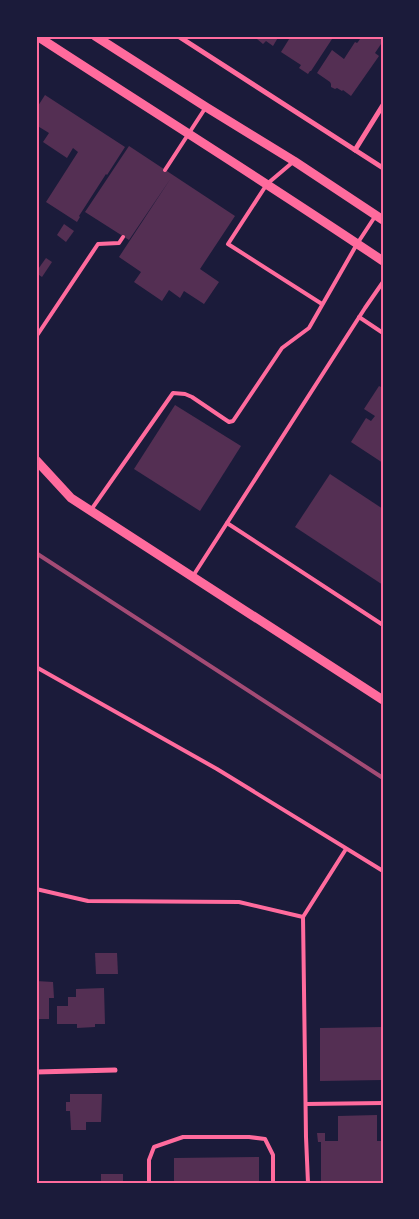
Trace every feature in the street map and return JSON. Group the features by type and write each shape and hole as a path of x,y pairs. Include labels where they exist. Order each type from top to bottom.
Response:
{"street":[{"path":"37,36 267,184 383,262"},
{"path":"95,36 294,161 379,218"},
{"path":"178,36 383,168"},
{"path":"355,150 383,105"},
{"path":"36,460 71,498 383,700"},
{"path":"36,1072 115,1070"}],"lane":[{"path":"165,170 206,107"},
{"path":"294,161 267,184 228,244 322,304"},
{"path":"91,511 173,393 192,397 229,422 233,421 282,348 309,328 357,244 379,218"},
{"path":"36,337 98,244 119,243 123,237"},
{"path":"193,577 383,282"},
{"path":"359,317 383,333"},
{"path":"227,523 383,625"},
{"path":"36,667 217,769 383,871"},
{"path":"308,1183 303,917 346,849"},
{"path":"36,889 88,901 239,902 303,917"},
{"path":"306,1104 383,1104"},
{"path":"149,1183 149,1160 154,1147 183,1137 250,1137 265,1140 273,1155 273,1183"}],"building":[{"path":"260,36 279,36 273,46 266,41 263,44 257,39"},
{"path":"291,36 334,36 308,74 299,68 301,65 281,52"},
{"path":"362,36 383,36 383,41 375,53 379,56 351,96 343,90 331,87 330,82 317,73 332,50 344,59 355,42 357,43"},
{"path":"45,95 125,147 79,216 77,222 46,202 78,152 73,148 67,158 43,142 49,133 36,125 36,109"},
{"path":"129,146 235,216 200,269 219,282 204,304 184,291 180,298 169,290 162,301 134,282 141,272 119,257 171,178 129,240 85,212"},
{"path":"64,224 74,231 66,242 57,235"},
{"path":"46,258 52,262 42,277 36,272"},
{"path":"379,386 383,388 383,463 351,442 366,418 371,421 375,416 364,409"},
{"path":"175,405 241,446 200,511 134,469"},
{"path":"330,474 383,509 383,585 295,527"},
{"path":"95,953 117,953 118,974 96,974"},
{"path":"36,981 53,982 54,998 49,998 49,1019 39,1019 39,1031 36,1031"},
{"path":"104,988 105,1024 95,1024 95,1027 77,1028 77,1024 57,1024 57,1006 68,1006 68,997 76,997 76,989"},
{"path":"383,1027 383,1080 320,1081 320,1028"},
{"path":"70,1094 102,1094 101,1122 86,1122 86,1130 71,1130 70,1111 66,1111 66,1102 70,1102"},
{"path":"377,1115 377,1141 383,1141 383,1183 321,1183 321,1142 318,1142 317,1133 325,1133 325,1141 338,1141 338,1116"},
{"path":"259,1157 259,1183 174,1183 174,1158"},
{"path":"101,1174 123,1174 123,1183 101,1183"}],"railway":[{"path":"36,553 383,778"}]}
